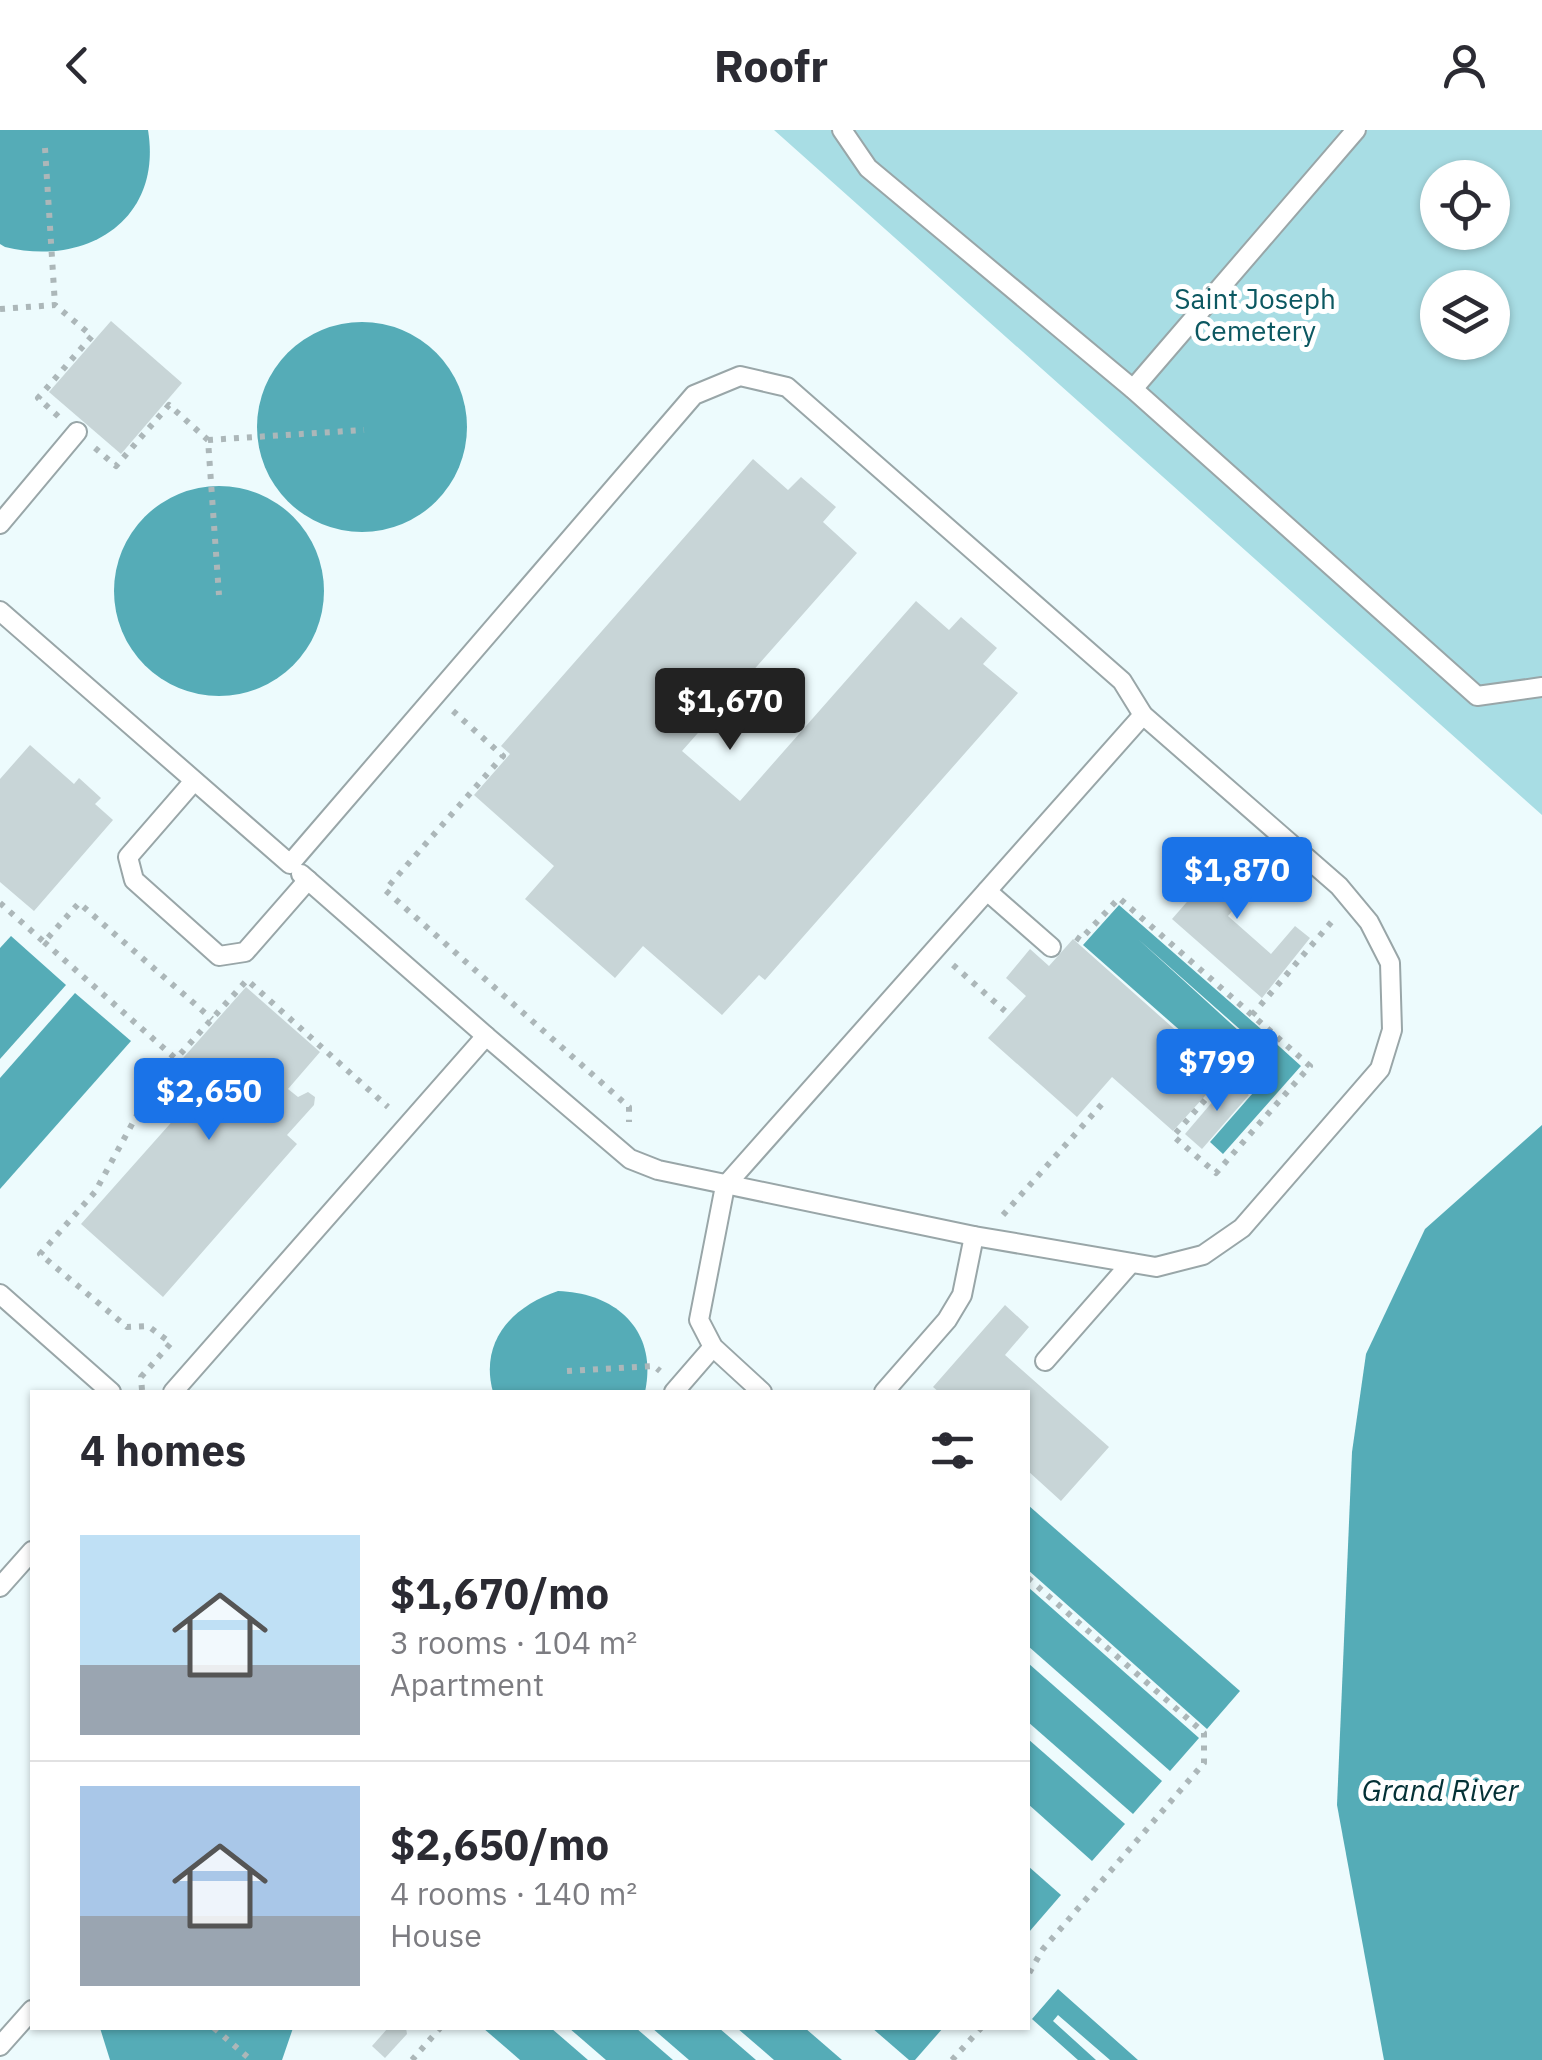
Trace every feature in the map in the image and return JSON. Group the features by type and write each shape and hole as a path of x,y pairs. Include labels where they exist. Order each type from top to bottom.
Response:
{"lane":[{"path":"842,130 868,168 1133,390 1478,696 1542,687"},
{"path":"1133,390 1356,130"},
{"path":"0,612 486,1036 630,1158 658,1170 978,1237 1156,1267 1203,1256 1242,1228 1380,1069 1392,1030 1390,962 1369,922 1351,900 1144,715 1122,681 787,387 740,376 694,395 290,864"},
{"path":"0,524 77,432"},
{"path":"760,1390 712,1347 699,1320 725,1186 1144,715"},
{"path":"194,781 128,857 134,880 219,956 244,952 308,880"},
{"path":"987,891 1051,947"},
{"path":"174,1390 486,1036"},
{"path":"886,1390 947,1320 962,1295 978,1237"},
{"path":"1045,1361 1131,1263"},
{"path":"0,1294 109,1390"},
{"path":"676,1390 712,1347"},
{"path":"0,1588 30,1553"},
{"path":"0,2046 30,2012"}],"path":[{"path":"45,148 55,305"},
{"path":"0,309 55,305 92,336 38,398 116,466 169,406 208,440 364,430"},
{"path":"208,440 219,595"},
{"path":"436,695 503,756 385,890 629,1108 630,1158"},
{"path":"1051,947 1066,929 1080,940 1119,898 1268,1029 1310,1066 1216,1174 1173,1136 1268,1029"},
{"path":"1252,1015 1351,900"},
{"path":"44,942 79,902 212,1019"},
{"path":"0,903 176,1059"},
{"path":"935,949 1004,1011"},
{"path":"142,1390 141,1377 171,1344 148,1326 127,1326 40,1254 95,1192 155,1082 247,980 408,1125"},
{"path":"978,1237 1102,1104"},
{"path":"566,1372 654,1366"},
{"path":"1030,1580 1204,1733 1204,1763 1043,1949 1030,1971"},
{"path":"216,2030 251,2060"},
{"path":"412,2060 438,2030"},
{"path":"952,2060 979,2030"}],"green space":[{"name":"Saint Joseph Cemetery","path":"774,130 1542,130 1542,815"}],"water":[{"path":"0,130 148,130 149,162 143,189 130,212 112,230 89,243 63,250 5,247 0,244"},
{"path":"362,322 402,330 436,353 459,387 467,427 459,467 436,501 402,524 362,532 322,524 288,501 265,467 257,427 265,387 288,353 322,330"},
{"path":"219,486 259,494 293,517 316,551 324,591 316,631 293,665 259,688 219,696 179,688 145,665 122,631 114,591 122,551 145,517 179,494"},
{"path":"1119,905 1261,1029 1252,1040 1138,939 1250,1041 1225,1070 1083,945"},
{"path":"11,936 66,985 0,1059 0,948"},
{"path":"75,993 131,1041 0,1189 0,1078"},
{"path":"1270,1038 1301,1066 1223,1154 1210,1142 1273,1070 1266,1065 1245,1088 1234,1078"},
{"name":"Grand River","path":"1542,1125 1542,2060 1384,2060 1337,1805 1352,1452 1366,1354 1425,1229"},
{"path":"558,1291 579,1293 615,1308 628,1319 645,1351 645,1390 493,1390 491,1357 503,1328 542,1298"},
{"path":"1030,1507 1240,1691 1207,1729 1030,1572"},
{"path":"1030,1589 1199,1738 1170,1771 1030,1648"},
{"path":"1030,1665 1162,1781 1133,1814 1030,1724"},
{"path":"1030,1741 1125,1824 1092,1861 1030,1806"},
{"path":"1030,1868 1061,1895 1030,1931"},
{"path":"1058,1989 1138,2060 1110,2060 1058,2015 1053,2021 1096,2060 1078,2060 1032,2019"},
{"path":"101,2030 292,2030 282,2060 110,2060"},
{"path":"485,2030 553,2030 588,2060 520,2060"},
{"path":"571,2030 638,2030 673,2060 606,2060"},
{"path":"654,2030 721,2030 756,2060 689,2060"},
{"path":"739,2030 807,2030 842,2060 774,2060"},
{"path":"874,2030 941,2030 915,2060 909,2060"}],"building":[{"path":"111,321 182,383 121,454 49,392"},
{"path":"753,459 788,490 801,477 836,507 823,522 857,553 682,751 740,801 916,601 949,630 961,617 997,648 983,664 1018,693 765,980 759,975 722,1015 643,946 615,978 525,899 554,866 474,795 510,754 501,746"},
{"path":"30,745 74,784 79,778 101,798 95,804 113,820 34,911 0,882 0,779"},
{"path":"1242,839 1272,865 1228,916 1271,954 1295,926 1310,938 1262,998 1172,919"},
{"path":"1073,939 1225,1074 1173,1131 1112,1077 1077,1117 988,1038 1026,996 1006,978 1030,949 1049,966"},
{"path":"246,987 320,1052 288,1089 298,1097 308,1092 315,1097 314,1105 287,1135 297,1144 163,1297 81,1224 185,1107 160,1084"},
{"path":"1231,1080 1249,1095 1202,1149 1185,1134"},
{"path":"1005,1305 1029,1327 1005,1355 1109,1447 1061,1501 1030,1473 1030,1390 933,1387"},
{"path":"386,2030 406,2030 385,2058 372,2046"}]}
